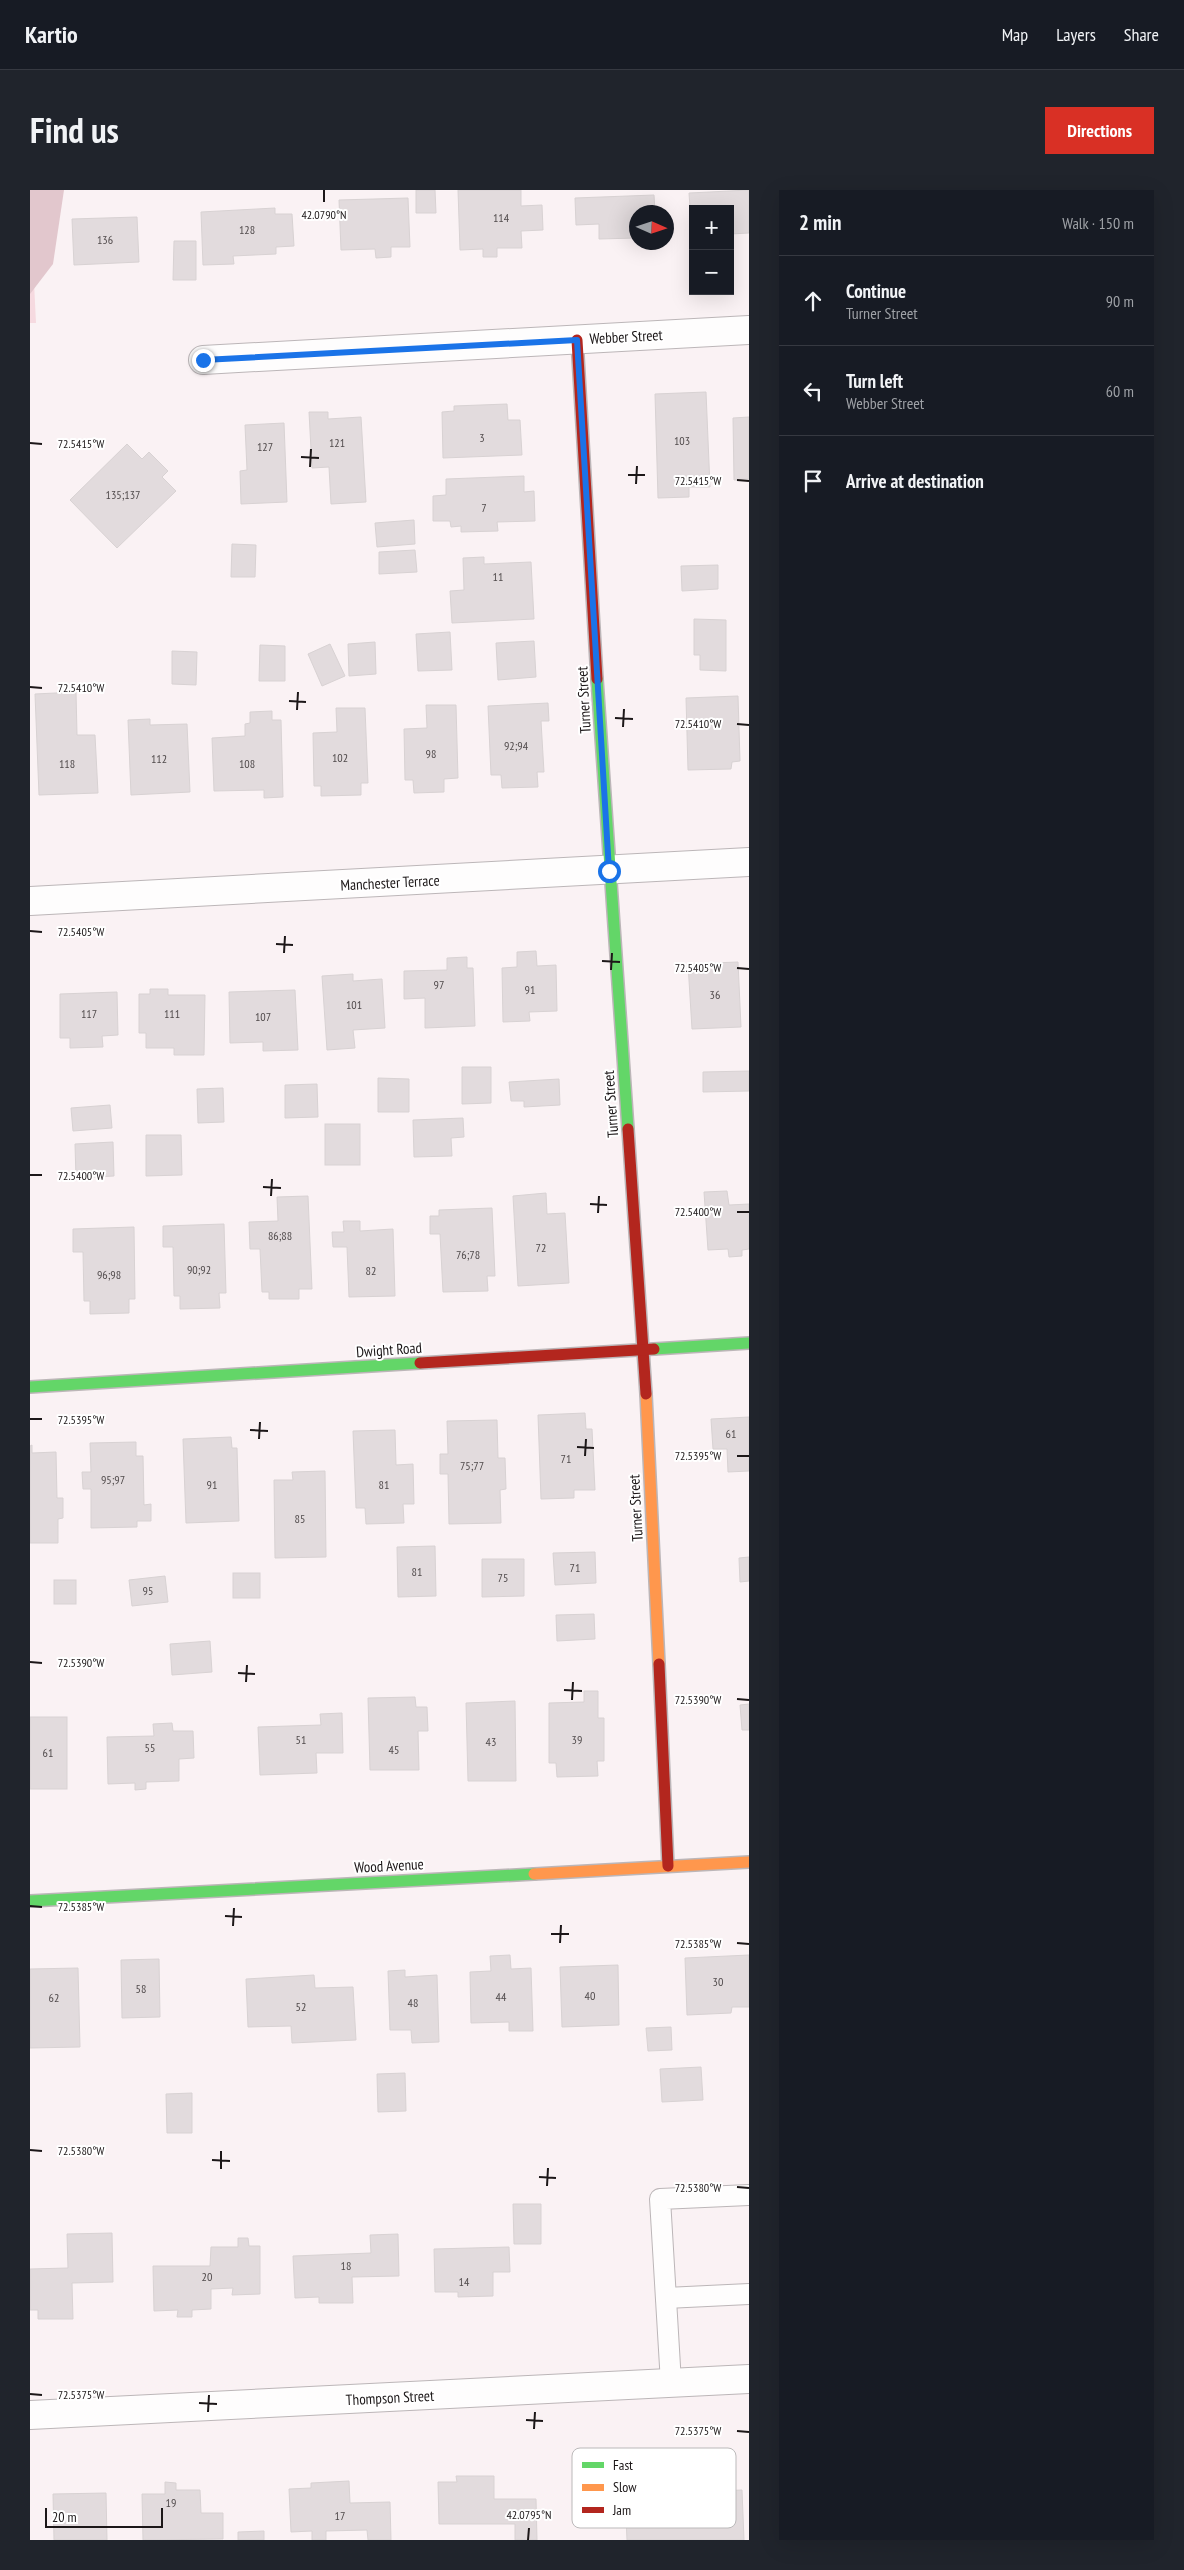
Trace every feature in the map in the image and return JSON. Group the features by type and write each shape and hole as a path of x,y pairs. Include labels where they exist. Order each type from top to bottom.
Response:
{"street":[{"name":"Webber Street","path":"203,360 749,330"},
{"name":"Turner Street","path":"577,340 609,871 644,1349 668,1866"},
{"name":"Manchester Terrace","path":"30,901 749,862"},
{"name":"Dwight Road","path":"30,1387 749,1343"},
{"name":"Wood Avenue","path":"30,1901 749,1862"},
{"name":"Thompson Street","path":"30,2415 749,2379"}],"lane":[{"path":"672,2383 660,2199 749,2195"},
{"path":"666,2298 749,2294"}],"shaded area":[{"path":"30,190 64,190 53,264 30,294"},
{"path":"30,201 36,323 30,323"}],"building":[{"path":"416,190 435,190 436,213 416,213"},
{"path":"458,190 521,190 521,206 542,205 543,230 521,231 522,248 497,248 497,257 483,257 483,249 460,250"},
{"path":"749,190 749,233 734,234 734,205 690,205 689,193"},
{"path":"654,195 655,205 629,205 629,238 599,239 599,224 576,225 575,198"},
{"path":"408,198 410,247 391,247 391,257 376,258 375,249 341,250 339,200"},
{"path":"275,208 275,214 292,214 294,246 276,247 276,254 233,256 234,264 203,265 201,212"},
{"path":"137,217 139,262 74,265 72,219"},
{"path":"174,241 196,241 196,280 173,280"},
{"path":"706,392 710,487 689,487 689,497 658,498 655,394"},
{"path":"507,404 508,420 520,420 522,455 443,458 442,412 454,411 454,406"},
{"path":"309,412 328,412 328,419 361,417 366,502 331,504 329,467 312,468"},
{"path":"749,417 749,479 734,480 733,418"},
{"path":"284,423 287,502 241,504 240,471 247,470 245,425"},
{"path":"127,444 142,459 149,452 168,471 162,477 176,491 117,548 70,500"},
{"path":"524,476 524,492 534,491 535,521 497,522 498,531 461,532 461,526 451,527 450,521 433,521 433,496 446,495 446,479"},
{"path":"414,520 415,544 377,547 375,523"},
{"path":"232,544 256,545 255,577 231,577"},
{"path":"415,550 417,572 379,574 379,552"},
{"path":"484,557 484,564 531,562 534,619 452,623 450,591 464,590 463,558"},
{"path":"718,565 718,589 682,591 681,566"},
{"path":"694,619 726,620 726,671 700,670 700,655 694,655"},
{"path":"450,632 452,670 418,671 416,634"},
{"path":"534,641 536,677 498,680 496,643"},
{"path":"375,642 376,674 349,676 348,644"},
{"path":"330,644 345,676 322,686 308,654"},
{"path":"260,645 285,646 285,681 259,681"},
{"path":"172,651 197,652 196,685 172,684"},
{"path":"76,692 77,735 95,735 98,793 39,795 35,694"},
{"path":"738,696 740,761 732,762 731,769 688,770 686,698"},
{"path":"548,703 549,721 541,721 544,772 537,772 538,787 502,788 501,775 491,775 488,706"},
{"path":"426,705 456,705 458,778 444,779 444,792 414,793 413,780 405,780 404,729 427,728"},
{"path":"336,708 365,708 368,783 361,783 361,795 321,796 321,786 314,786 313,733 337,732"},
{"path":"272,711 272,720 281,720 283,797 264,798 264,790 214,791 212,738 245,736 245,724 250,723 250,712"},
{"path":"150,719 150,725 187,724 190,792 131,795 128,720"},
{"path":"536,951 537,966 556,965 557,1011 529,1012 530,1021 503,1022 502,968 517,967 517,952"},
{"path":"467,957 467,968 473,968 475,1026 425,1028 425,998 404,999 404,971 447,970 447,958"},
{"path":"738,962 741,1027 692,1029 688,964"},
{"path":"353,974 353,981 382,979 385,1028 353,1030 355,1048 327,1050 322,976"},
{"path":"150,989 168,989 168,995 205,995 204,1055 174,1055 174,1048 146,1048 146,1033 139,1033 139,994 150,994"},
{"path":"295,990 298,1050 263,1051 263,1042 230,1043 229,992"},
{"path":"117,992 118,1035 102,1036 103,1047 70,1048 70,1038 60,1038 60,994"},
{"path":"462,1067 491,1067 491,1103 462,1104"},
{"path":"749,1071 749,1091 703,1092 703,1072"},
{"path":"378,1078 409,1079 409,1112 378,1112"},
{"path":"559,1079 560,1105 524,1107 524,1101 511,1101 509,1082"},
{"path":"317,1084 318,1117 285,1118 285,1085"},
{"path":"223,1088 224,1122 198,1123 197,1089"},
{"path":"110,1105 112,1128 73,1131 71,1108"},
{"path":"463,1118 464,1137 451,1138 452,1156 414,1157 413,1120"},
{"path":"325,1124 360,1124 360,1165 325,1165"},
{"path":"146,1135 181,1135 182,1175 146,1176"},
{"path":"113,1142 114,1176 76,1178 75,1144"},
{"path":"727,1191 729,1205 749,1204 749,1249 742,1250 742,1256 729,1257 728,1249 708,1250 704,1192"},
{"path":"546,1193 547,1214 565,1213 569,1283 518,1286 513,1196"},
{"path":"308,1196 312,1289 299,1289 299,1299 269,1299 269,1292 262,1292 260,1249 250,1249 249,1222 278,1221 277,1197"},
{"path":"492,1208 495,1276 487,1276 488,1291 443,1292 440,1234 430,1234 430,1216 439,1216 439,1210"},
{"path":"343,1221 360,1221 360,1231 393,1229 395,1296 349,1297 347,1247 333,1247 332,1232 344,1232"},
{"path":"224,1224 226,1293 219,1293 220,1308 180,1309 180,1296 174,1296 173,1247 163,1247 163,1226"},
{"path":"134,1227 135,1299 129,1299 129,1313 90,1314 90,1301 84,1301 83,1252 73,1252 73,1229"},
{"path":"585,1413 586,1429 592,1429 595,1490 574,1490 574,1498 541,1499 538,1415"},
{"path":"749,1417 749,1471 728,1472 727,1449 713,1449 711,1419"},
{"path":"497,1420 498,1458 505,1458 506,1489 500,1490 501,1523 449,1524 448,1474 440,1474 440,1454 448,1454 447,1421"},
{"path":"395,1430 396,1465 413,1464 414,1504 403,1504 404,1523 366,1524 365,1508 356,1508 353,1431"},
{"path":"231,1437 232,1448 237,1448 239,1521 186,1523 183,1439"},
{"path":"136,1442 136,1456 143,1456 144,1505 151,1504 151,1521 137,1521 137,1527 91,1528 91,1489 83,1489 82,1472 91,1472 90,1443"},
{"path":"32,1445 32,1453 56,1452 57,1498 63,1498 63,1518 58,1519 58,1543 30,1543 30,1446"},
{"path":"325,1471 326,1557 275,1558 274,1480 293,1480 292,1472"},
{"path":"435,1546 436,1596 398,1597 397,1547"},
{"path":"595,1552 596,1583 555,1585 553,1553"},
{"path":"749,1557 749,1581 740,1582 739,1558"},
{"path":"482,1559 524,1559 524,1596 482,1597"},
{"path":"233,1573 260,1573 260,1598 233,1598"},
{"path":"165,1576 168,1602 132,1606 129,1580"},
{"path":"54,1580 76,1580 76,1604 54,1604"},
{"path":"594,1614 595,1639 557,1641 556,1615"},
{"path":"210,1641 212,1672 172,1675 170,1644"},
{"path":"584,1691 598,1691 598,1718 604,1718 604,1761 597,1761 598,1776 557,1777 556,1763 549,1763 549,1703 584,1702"},
{"path":"415,1697 416,1707 427,1707 428,1731 418,1731 419,1770 370,1770 368,1698"},
{"path":"515,1701 516,1781 468,1781 466,1703"},
{"path":"749,1704 749,1730 742,1730 740,1705"},
{"path":"342,1713 343,1753 316,1753 317,1773 260,1775 258,1727 321,1725 320,1714"},
{"path":"30,1717 67,1717 67,1789 30,1789"},
{"path":"172,1723 173,1731 193,1731 194,1758 179,1759 179,1781 146,1782 146,1789 135,1790 135,1783 108,1784 107,1737 154,1736 153,1724"},
{"path":"510,1955 511,1969 531,1968 533,2031 509,2031 509,2022 471,2023 470,1972 491,1971 490,1956"},
{"path":"749,1955 749,2007 732,2007 731,2013 687,2015 685,1958"},
{"path":"159,1959 160,2017 122,2018 121,1960"},
{"path":"618,1965 619,2025 562,2027 560,1967"},
{"path":"78,1968 80,2047 30,2048 30,1969"},
{"path":"405,1970 405,1977 437,1975 439,2042 412,2043 411,2030 390,2030 388,1971"},
{"path":"314,1975 315,1988 353,1987 356,2040 292,2043 291,2026 248,2027 246,1979"},
{"path":"671,2027 672,2050 648,2051 646,2028"},
{"path":"701,2067 703,2100 662,2102 660,2069"},
{"path":"405,2073 406,2111 378,2112 377,2074"},
{"path":"192,2093 192,2133 167,2133 166,2094"},
{"path":"513,2204 541,2204 541,2244 514,2244"},
{"path":"112,2233 113,2282 72,2283 73,2319 38,2319 38,2310 30,2310 30,2269 68,2268 67,2234"},
{"path":"398,2234 399,2276 352,2277 353,2303 319,2303 319,2297 295,2298 293,2256 371,2253 370,2235"},
{"path":"238,2238 248,2238 249,2246 260,2246 260,2294 232,2295 233,2288 211,2289 211,2309 192,2310 192,2317 177,2317 178,2310 154,2311 153,2266 210,2266 211,2247 238,2247"},
{"path":"509,2247 510,2272 493,2272 493,2296 458,2297 458,2292 435,2292 434,2249"},
{"path":"456,2476 494,2476 494,2499 536,2499 537,2540 515,2540 515,2524 439,2524 438,2482 457,2482"},
{"path":"349,2481 350,2503 390,2502 391,2540 368,2540 367,2530 326,2531 326,2540 312,2540 312,2531 291,2532 289,2489 311,2488 311,2483"},
{"path":"165,2482 176,2483 176,2490 200,2490 201,2513 223,2513 223,2539 143,2540 142,2494 165,2494"},
{"path":"736,2490 742,2490 744,2540 627,2540 626,2528 736,2528"},
{"path":"106,2493 107,2540 54,2540 53,2494"},
{"path":"264,2531 264,2540 238,2540 238,2532"}],"traffic: fast":[{"path":"597,679 628,1129"},
{"path":"654,1349 749,1343"},
{"path":"30,1387 420,1363"},
{"path":"30,1901 534,1874"}],"traffic: slow":[{"path":"646,1394 659,1664"},
{"path":"534,1874 749,1862"}],"traffic: jam":[{"path":"577,340 597,679"},
{"path":"628,1129 646,1394"},
{"path":"420,1363 654,1349"},
{"path":"659,1664 668,1866"}],"route":[{"path":"203,360 577,340 609,871"}]}
